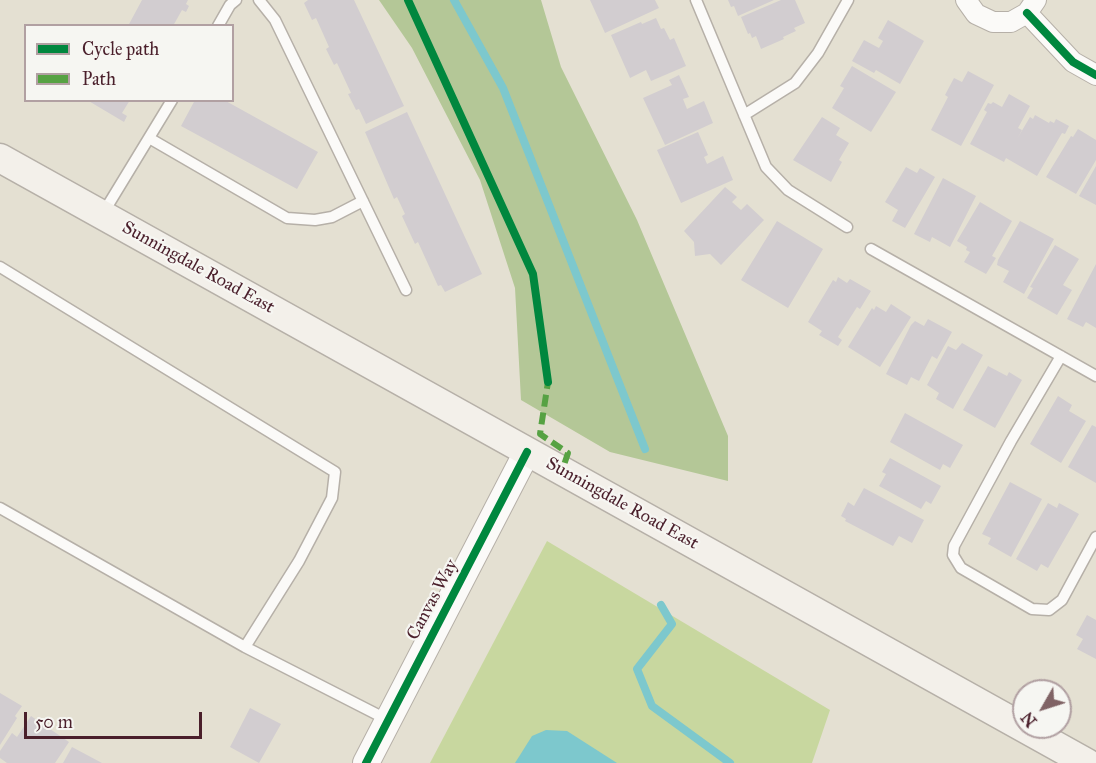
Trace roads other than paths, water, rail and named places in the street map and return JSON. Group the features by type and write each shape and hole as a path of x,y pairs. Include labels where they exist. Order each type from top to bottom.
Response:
{"main road":[{"name":"Sunningdale Road East","path":"0,158 1087,763"}],"street":[{"path":"966,0 976,14 993,22 1011,22 1032,7 1073,62 1096,75"},
{"name":"Canvas Way","path":"366,763 527,452"}],"lane":[{"path":"219,24 230,5 236,0"},
{"path":"259,0 274,20 406,290"},
{"path":"696,0 766,167 788,190 847,226"},
{"path":"744,115 795,83 818,53 848,0"},
{"path":"102,215 171,102"},
{"path":"149,138 287,218 315,220 332,217 363,201"},
{"path":"871,249 1096,376"},
{"path":"0,267 335,472 332,498 299,561 245,647"},
{"path":"1061,356 1011,441 954,546 953,555 962,568 1032,609 1049,610 1062,600 1096,537"},
{"path":"0,508 245,647 388,720"}],"water":[{"path":"546,730 567,731 617,763 515,763 532,736"}],"waterway":[{"path":"454,0 503,88 645,449"},
{"path":"661,605 672,624 637,669 652,706 730,763"}]}
